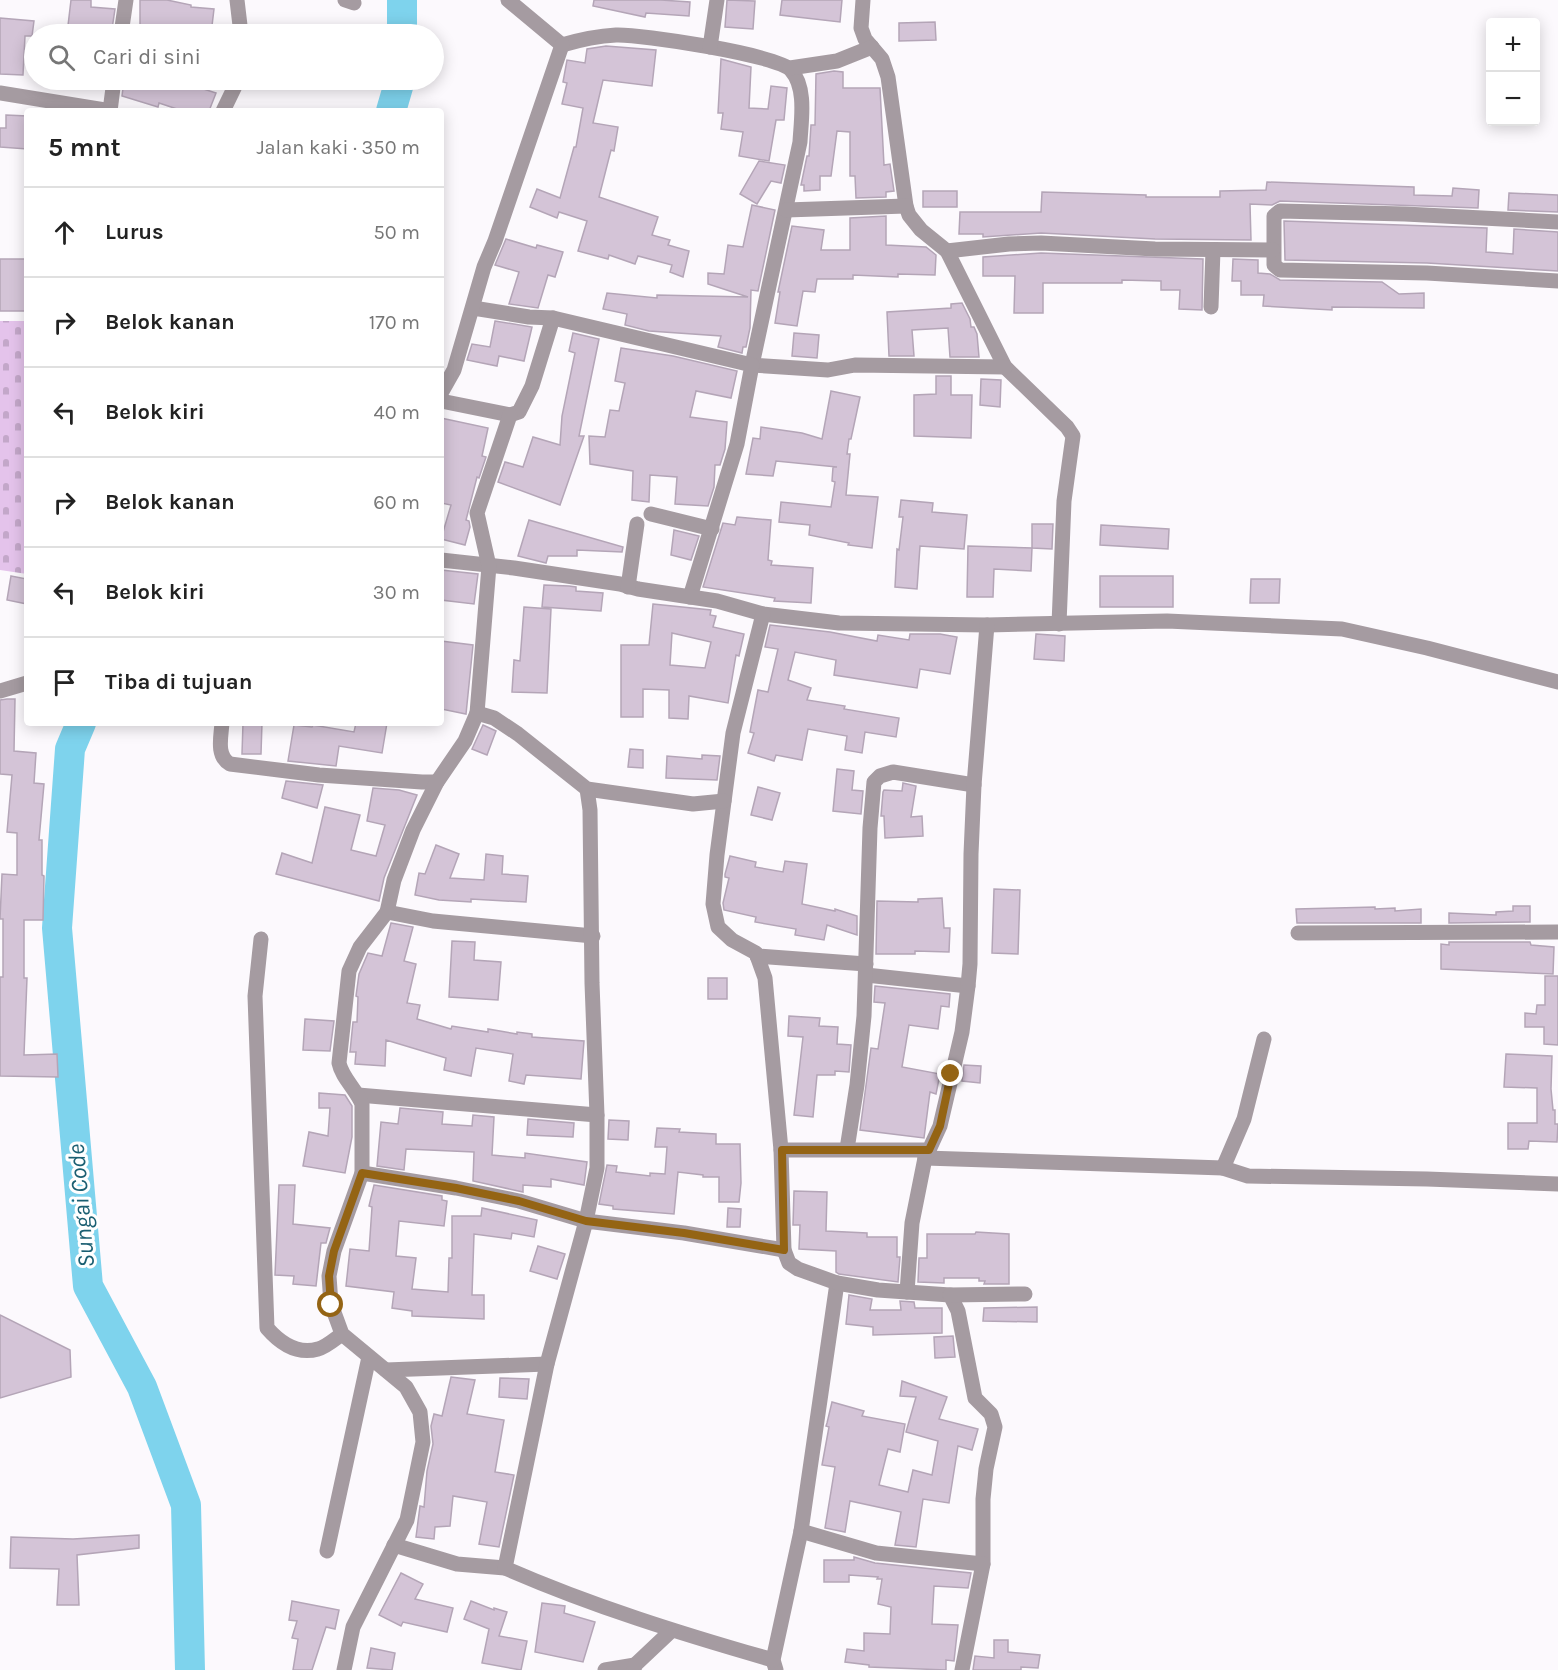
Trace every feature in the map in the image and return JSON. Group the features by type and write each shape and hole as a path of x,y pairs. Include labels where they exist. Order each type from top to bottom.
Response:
{"street":[{"path":"122,24 126,0"},
{"path":"237,0 240,24"},
{"path":"508,0 561,45"},
{"path":"710,47 717,0"},
{"path":"863,0 861,28 865,39 882,59 888,77 909,215 921,230 948,251 1005,367 1067,427 1073,436 1064,501 1059,624"},
{"path":"561,45 617,35 677,40 762,58 790,68 837,61 872,47"},
{"path":"444,388 454,370 484,267 495,241 561,45"},
{"path":"690,597 737,444 800,142 801,107 798,80 790,68"},
{"path":"110,108 113,90"},
{"path":"224,108 233,90"},
{"path":"0,93 95,108"},
{"path":"786,210 906,206"},
{"path":"1558,222 1405,214 1280,211 1274,216 1274,265 1280,270 1417,273 1558,281"},
{"path":"948,251 1041,243 1213,250 1274,250"},
{"path":"1211,307 1213,250"},
{"path":"473,308 553,318 752,366 828,370 855,366 1005,367"},
{"path":"444,402 510,415 519,412 532,386 553,318"},
{"path":"344,1670 353,1627 407,1520 423,1442 420,1412 406,1387 342,1334 331,1305 329,1276 334,1251 362,1173 363,1110 358,1095 344,1076 339,1063 350,971 360,947 387,912 394,880 412,830 437,782 457,755 477,713 489,566 477,513 510,415"},
{"path":"651,514 712,529"},
{"path":"628,587 637,524"},
{"path":"444,560 717,601 763,614 839,623 987,625 1167,621 1342,629 1427,648 1558,682"},
{"path":"763,614 733,733 713,904 718,927 732,940 756,953 765,978 782,1150 784,1250 789,1263 798,1269 837,1283 907,1292 950,1296 1025,1293"},
{"path":"907,1292 912,1223 927,1154 940,1126 962,1032 968,986 974,785 987,625"},
{"path":"0,691 24,684"},
{"path":"477,713 494,718 518,734 587,789 693,804 724,801"},
{"path":"222,726 221,753 224,761 230,764 320,775 437,782"},
{"path":"847,1149 857,1085 864,1016 870,828 874,782 880,776 893,772 974,785"},
{"path":"505,1568 547,1364 586,1221 597,1168 590,810 587,789"},
{"path":"387,912 433,921 593,936"},
{"path":"1298,933 1558,932"},
{"path":"261,939 255,996 267,1328 278,1340 301,1351 320,1349 342,1334"},
{"path":"757,956 968,986"},
{"path":"1223,1168 1244,1119 1264,1039"},
{"path":"358,1095 597,1115"},
{"path":"782,1150 847,1149 1223,1168 1248,1176 1558,1184"},
{"path":"362,1173 519,1201 586,1221 684,1233 784,1250"},
{"path":"394,1545 457,1564 505,1568 565,1594 775,1665 801,1531 837,1283"},
{"path":"950,1296 958,1311 975,1398 991,1414 995,1427 985,1479 983,1564 962,1670"},
{"path":"327,1551 369,1357"},
{"path":"386,1370 547,1364"},
{"path":"801,1531 876,1553 983,1564"},
{"path":"605,1670 634,1667 671,1631"}],"green space":[{"path":"0,321 24,321 24,574 0,570"}],"building":[{"path":"71,0 91,0 91,7 115,9 113,24 68,24"},
{"path":"140,0 167,0 191,5 191,7 214,9 212,24 140,24"},
{"path":"594,0 690,2 689,16 646,13 645,17 593,6"},
{"path":"727,0 755,1 753,29 725,27"},
{"path":"782,0 842,0 840,22 780,15"},
{"path":"0,18 34,21 34,24 24,24 23,75 0,74"},
{"path":"935,22 936,40 899,41 899,23"},
{"path":"606,46 656,50 652,86 603,80 593,123 618,127 614,151 611,150 599,197 658,217 652,235 670,240 668,245 689,251 683,277 670,272 672,265 638,256 635,264 609,255 608,259 578,251 587,221 559,212 557,218 530,207 537,189 560,198 574,147 576,147 583,108 562,104 567,83 563,82 567,60 585,63 587,49"},
{"path":"721,59 751,67 749,108 768,109 771,86 787,88 784,120 776,120 769,161 739,156 743,132 721,129 723,113 718,113"},
{"path":"843,72 843,88 880,88 884,165 890,164 894,191 886,192 886,197 856,198 855,176 850,176 850,132 837,131 831,176 820,176 820,190 804,191 804,185 801,185 807,156 809,156 811,125 815,125 816,74"},
{"path":"123,90 207,90 216,93 210,108 174,108 159,103 158,107 122,96"},
{"path":"6,115 24,116 24,149 0,147 0,128 6,128"},
{"path":"759,161 785,165 781,183 771,181 757,204 740,194"},
{"path":"1267,182 1414,187 1414,195 1452,196 1453,188 1479,190 1478,208 1280,201 1272,205 1250,204 1251,240 1155,239 1041,233 983,237 983,234 959,234 960,212 1041,212 1042,192 1146,195 1146,197 1220,197 1220,191 1266,190"},
{"path":"923,191 957,191 957,207 923,207"},
{"path":"1509,193 1558,195 1558,212 1508,210"},
{"path":"752,205 775,210 758,291 751,290 750,328 746,347 743,347 742,353 718,347 721,336 649,331 625,325 627,314 603,309 607,293 657,298 657,295 748,297 708,284 708,273 724,274 728,245 743,247"},
{"path":"886,216 886,245 926,247 936,255 935,275 898,274 898,277 853,275 853,279 817,279 815,292 803,291 797,326 775,323 780,292 778,292 792,226 824,230 821,250 850,250 850,218"},
{"path":"1284,221 1487,228 1486,252 1513,254 1514,229 1558,232 1558,271 1427,263 1285,260"},
{"path":"506,239 536,248 537,245 563,252 555,277 548,275 538,308 509,304 519,272 495,265"},
{"path":"1041,253 1203,259 1202,310 1179,309 1180,290 1161,290 1161,281 1122,280 1122,283 1043,283 1043,313 1014,313 1015,276 983,276 983,257"},
{"path":"0,259 24,259 24,311 0,311"},
{"path":"1233,259 1258,260 1258,273 1270,274 1280,280 1382,282 1399,294 1424,293 1424,308 1332,307 1332,310 1263,306 1264,295 1241,295 1241,281 1232,281"},
{"path":"962,303 970,319 971,327 974,327 977,334 979,357 950,357 948,328 912,330 914,356 889,356 887,312 951,308 951,304"},
{"path":"495,321 532,327 524,361 499,356 497,366 467,360 472,344 490,347"},
{"path":"573,333 599,339 579,436 584,436 560,505 498,482 505,462 523,467 533,437 560,445 562,416 575,353 569,351"},
{"path":"794,333 819,335 817,358 792,356"},
{"path":"621,348 673,356 737,371 731,398 696,391 690,417 727,422 725,449 720,465 715,465 714,487 708,506 675,504 677,477 650,475 649,502 632,500 633,471 590,464 589,436 605,437 610,410 619,411 625,383 615,381"},
{"path":"936,376 951,376 951,395 972,395 971,438 914,436 914,395 936,394"},
{"path":"981,379 1001,380 1000,407 980,405"},
{"path":"831,391 860,397 851,439 849,439 847,454 850,454 846,495 878,497 872,548 848,545 849,543 809,535 810,525 779,522 781,502 831,507 835,482 832,481 833,467 837,467 776,461 773,476 746,474 753,438 760,439 761,427 802,433 822,439"},
{"path":"444,419 488,428 482,456 486,457 479,478 477,477 466,520 469,521 470,527 465,545 444,540 444,529 451,505 444,504"},
{"path":"901,500 933,503 932,512 967,515 964,549 920,546 917,589 895,587 897,549 899,550 903,517 899,517"},
{"path":"737,517 771,520 768,560 772,561 771,565 813,568 811,603 774,601 775,598 703,587 723,523 735,525"},
{"path":"529,520 623,547 622,552 577,550 577,556 548,556 546,563 518,556"},
{"path":"1032,524 1053,524 1052,549 1032,548"},
{"path":"1101,525 1169,529 1168,549 1100,545"},
{"path":"674,530 699,536 691,560 671,555"},
{"path":"968,546 1032,548 1031,571 994,569 993,597 967,597"},
{"path":"444,570 478,574 474,604 444,600"},
{"path":"11,576 24,578 24,603 7,600"},
{"path":"1100,576 1173,576 1173,607 1100,607"},
{"path":"1251,579 1280,579 1279,603 1250,603"},
{"path":"544,585 569,586 576,587 576,591 603,593 601,611 542,607"},
{"path":"653,604 711,610 710,615 716,616 713,627 744,634 739,656 736,655 728,703 689,696 688,719 669,718 669,690 643,689 643,717 621,717 621,645 649,645","holes":["672,633 711,642 705,668 670,665"]},
{"path":"524,607 551,609 547,693 512,692 514,660 520,661"},
{"path":"770,625 830,632 877,641 878,635 909,640 910,634 940,634 957,637 950,674 920,669 917,688 834,675 836,660 795,652 788,680 811,688 807,700 899,718 896,737 865,732 862,753 845,750 847,736 808,729 802,760 776,755 774,761 748,753 754,733 750,732 758,690 768,692 778,649 765,647"},
{"path":"1036,634 1065,636 1064,661 1034,659"},
{"path":"444,641 473,645 466,714 444,710"},
{"path":"15,699 14,751 36,753 34,783 44,784 39,840 42,840 42,875 44,876 43,920 24,920 24,978 27,978 24,1055 57,1054 58,1077 0,1076 0,977 3,977 3,919 0,919 2,874 17,875 17,833 7,832 12,775 0,774 0,700"},
{"path":"483,725 496,731 487,755 472,749"},
{"path":"243,726 262,726 261,754 242,754"},
{"path":"294,726 319,726 354,732 355,726 386,726 382,753 339,746 336,766 288,761"},
{"path":"630,749 643,750 643,768 628,767"},
{"path":"702,755 720,756 717,780 666,778 667,756 702,759"},
{"path":"837,769 854,771 852,790 863,791 861,814 833,811"},
{"path":"286,781 323,785 317,808 282,798"},
{"path":"903,783 916,786 911,817 922,816 923,836 885,838 884,816 881,816 883,792 884,790 902,791"},
{"path":"758,787 780,793 772,820 751,815"},
{"path":"373,788 399,790 417,795 384,878 379,901 276,874 282,853 312,863 325,807 360,815 351,850 376,856 385,825 367,821"},
{"path":"436,845 459,854 450,878 484,880 486,854 503,856 502,874 528,876 526,902 439,900 415,895 419,873 425,874"},
{"path":"730,856 756,862 755,867 783,872 785,861 807,864 802,904 835,911 835,909 857,916 857,935 827,925 824,940 795,935 796,929 755,922 756,917 724,910 723,903 729,878 725,877 725,874"},
{"path":"994,889 1020,890 1018,954 992,953"},
{"path":"942,898 944,928 950,928 949,952 915,951 915,954 876,954 877,901 918,902 918,899"},
{"path":"1513,906 1530,906 1530,922 1449,923 1449,913 1496,915 1496,912 1513,911"},
{"path":"1375,907 1375,909 1395,908 1395,911 1421,909 1421,923 1297,923 1296,909"},
{"path":"391,923 413,927 404,961 416,964 407,1003 420,1005 417,1019 451,1029 452,1026 488,1032 488,1029 532,1034 532,1037 584,1041 581,1079 526,1075 524,1084 509,1081 513,1054 476,1048 471,1076 444,1070 446,1058 386,1040 385,1066 355,1064 356,1052 350,1052 353,1022 357,1022 358,997 356,996 359,974 368,953 382,956"},
{"path":"452,941 475,942 474,960 501,962 498,1000 449,997"},
{"path":"1449,942 1530,942 1531,945 1554,947 1553,974 1441,969 1441,944 1449,945"},
{"path":"1545,976 1558,976 1558,1045 1544,1044 1544,1027 1525,1027 1525,1013 1536,1014 1537,1005 1545,1005"},
{"path":"708,978 727,978 727,999 708,999"},
{"path":"875,986 950,994 949,1007 941,1006 938,1029 909,1025 902,1067 940,1074 936,1094 930,1092 924,1138 860,1130 871,1048 878,1049 885,1003 874,1002"},
{"path":"789,1016 820,1018 819,1026 838,1027 837,1044 851,1045 849,1072 835,1071 835,1075 817,1075 813,1117 794,1115 803,1037 788,1036"},
{"path":"305,1019 334,1021 330,1051 303,1050"},
{"path":"1506,1054 1552,1056 1551,1089 1555,1124 1558,1124 1557,1142 1529,1141 1528,1149 1508,1149 1508,1123 1537,1123 1537,1088 1504,1087"},
{"path":"964,1065 981,1066 980,1083 962,1081"},
{"path":"319,1093 345,1095 352,1106 352,1137 345,1173 303,1166 309,1132 328,1136 330,1108 319,1108"},
{"path":"400,1108 443,1112 442,1124 472,1126 473,1115 494,1117 492,1155 525,1158 525,1153 587,1162 584,1185 551,1179 551,1187 523,1185 523,1192 473,1181 474,1152 406,1149 404,1170 377,1166 381,1122 398,1124"},
{"path":"528,1119 574,1123 573,1137 527,1135"},
{"path":"609,1120 629,1121 628,1140 608,1139"},
{"path":"657,1128 716,1134 716,1144 740,1144 739,1202 719,1202 719,1177 703,1177 703,1175 678,1172 674,1214 613,1209 613,1206 599,1204 607,1165 617,1166 616,1172 650,1176 650,1173 665,1174 667,1147 655,1147"},
{"path":"279,1185 295,1185 293,1224 330,1228 326,1243 321,1243 316,1286 293,1284 294,1276 275,1275"},
{"path":"374,1185 442,1196 442,1200 447,1201 444,1226 399,1221 396,1256 416,1258 412,1289 448,1292 449,1258 452,1258 452,1216 481,1216 482,1208 537,1220 534,1237 512,1233 511,1239 474,1234 472,1295 484,1295 484,1319 412,1316 412,1311 392,1308 394,1292 346,1286 350,1249 369,1251 372,1207 369,1206"},
{"path":"794,1191 827,1192 826,1231 867,1233 867,1237 897,1237 897,1257 900,1257 898,1282 839,1274 836,1272 836,1251 799,1249 800,1225 793,1225"},
{"path":"728,1208 741,1209 740,1227 727,1227"},
{"path":"976,1232 1009,1234 1009,1284 984,1284 985,1281 979,1281 979,1278 944,1278 944,1283 918,1282 919,1258 927,1258 927,1234 975,1234"},
{"path":"538,1246 565,1254 557,1279 530,1271"},
{"path":"849,1295 872,1299 870,1310 901,1310 900,1301 914,1302 915,1308 942,1308 942,1333 873,1335 873,1327 846,1324"},
{"path":"1037,1307 1037,1322 983,1321 984,1308"},
{"path":"0,1315 70,1350 71,1377 0,1398"},
{"path":"953,1336 955,1357 935,1358 934,1337"},
{"path":"451,1377 475,1380 467,1414 504,1420 495,1472 514,1475 499,1547 479,1544 487,1502 453,1496 450,1526 435,1527 434,1539 416,1537 420,1506 424,1507 427,1471 433,1444 431,1426 434,1414 442,1416"},
{"path":"500,1378 529,1379 527,1399 499,1397"},
{"path":"902,1381 947,1397 939,1419 978,1429 972,1450 958,1446 949,1503 923,1499 916,1547 895,1545 901,1512 850,1501 845,1532 825,1528 835,1467 822,1465 829,1427 826,1426 832,1402 864,1411 862,1416 905,1424 900,1452 888,1449 879,1485 908,1492 913,1470 932,1475 938,1441 906,1432 916,1397 900,1396"},
{"path":"139,1535 139,1548 77,1555 79,1605 57,1605 59,1569 10,1568 11,1537 73,1539"},
{"path":"854,1557 875,1563 971,1573 968,1588 934,1586 932,1624 958,1625 954,1661 946,1660 946,1670 869,1667 869,1665 845,1662 847,1649 864,1651 864,1633 890,1634 891,1607 878,1604 882,1579 849,1575 849,1582 824,1582 824,1560 854,1560"},
{"path":"401,1573 423,1584 415,1599 453,1608 447,1632 403,1622 401,1626 379,1615"},
{"path":"292,1601 339,1610 335,1629 326,1627 312,1670 293,1670 298,1639 292,1638 297,1621 289,1620"},
{"path":"471,1601 494,1610 494,1608 507,1612 499,1636 527,1641 521,1670 482,1663 489,1629 464,1619"},
{"path":"542,1603 565,1606 564,1613 595,1622 583,1662 535,1652"},
{"path":"994,1640 1008,1640 1008,1652 1040,1655 1038,1668 973,1670 975,1656 994,1658"},
{"path":"371,1648 395,1653 392,1670 367,1668"}],"waterway":[{"name":"Sungai Code","path":"402,0 402,24"},
{"name":"Sungai Code","path":"392,108 397,90"},
{"name":"Sungai Code","path":"80,726 70,749 57,928 88,1286 142,1387 186,1505 190,1670"}],"route":[{"path":"331,1305 329,1276 334,1251 362,1173 519,1201 586,1221 684,1233 784,1250 782,1150 929,1150 940,1126 951,1074"}]}
